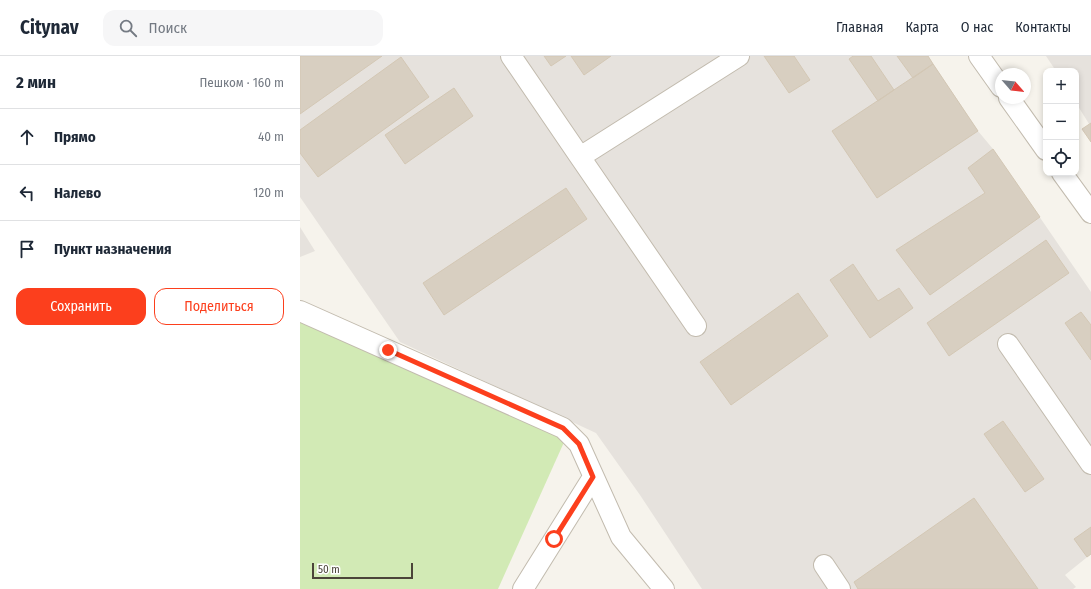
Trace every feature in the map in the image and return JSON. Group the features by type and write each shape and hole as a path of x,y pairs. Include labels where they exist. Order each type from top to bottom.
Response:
{"street":[{"path":"511,56 696,326"},
{"path":"580,157 739,56"},
{"path":"979,56 995,79"},
{"path":"1013,104 1043,146"},
{"path":"1064,176 1091,213"},
{"path":"300,311 563,428 579,444 621,537 664,589"},
{"path":"1008,344 1091,464"},
{"path":"523,589 593,477"},
{"path":"824,565 840,589"}],"shaded area":[{"path":"300,56 928,56 978,131 993,149 1091,292 1091,554 1065,575 1076,587 1073,589 702,589 640,495 596,433 400,342 300,197"},
{"path":"1046,56 1091,56 1091,127 1079,108 1079,68 1054,68"},
{"path":"300,227 315,251 300,257"}],"green space":[{"path":"300,321 565,440 498,589 300,589"}],"building":[{"path":"300,56 382,56 300,114"},
{"path":"544,56 566,56 551,66"},
{"path":"571,56 611,56 584,75"},
{"path":"764,56 794,56 810,80 789,93"},
{"path":"853,56 871,56 894,90 878,101 849,59"},
{"path":"897,56 928,56 933,64 913,78"},
{"path":"401,57 429,97 318,177 300,153 300,130"},
{"path":"933,64 978,131 877,198 832,131"},
{"path":"454,88 473,116 405,164 385,135"},
{"path":"1091,123 1091,142 1082,129"},
{"path":"993,149 1040,217 930,295 896,250 985,193 968,168"},
{"path":"566,188 587,219 444,315 423,283"},
{"path":"1046,240 1069,273 949,356 927,323"},
{"path":"853,264 878,301 899,288 913,308 870,338 830,280"},
{"path":"798,293 828,336 731,405 700,362"},
{"path":"1081,312 1091,325 1091,360 1065,323"},
{"path":"1003,421 1044,479 1025,492 984,434"},
{"path":"974,498 1038,589 858,589 854,582"},
{"path":"1091,527 1091,554 1087,557 1074,539"}],"route":[{"path":"388,350 563,428 579,444 593,477 554,539"}]}
